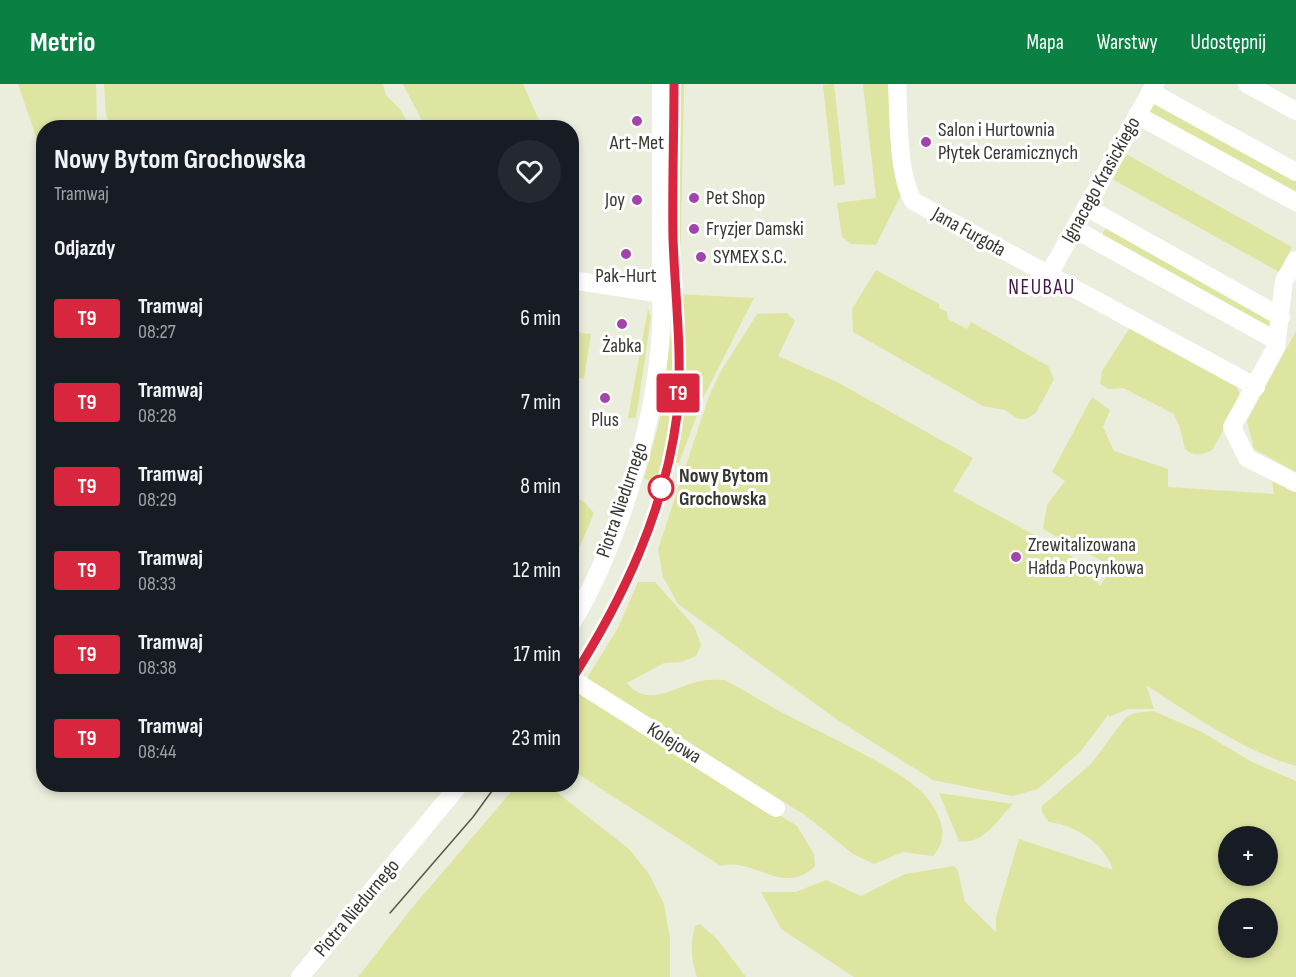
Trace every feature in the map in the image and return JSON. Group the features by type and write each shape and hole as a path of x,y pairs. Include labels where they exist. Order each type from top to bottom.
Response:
{"street":[{"name":"Piotra Niedurnego","path":"579,608 610,540 646,429 660,346 662,294 661,84"},
{"name":"Jana Furgoła","path":"897,84 904,164 908,191 913,201 1256,387"},
{"path":"1247,84 1296,111"},
{"path":"1153,88 1296,172"},
{"name":"Ignacego Krasickiego","path":"1048,276 1153,88"},
{"path":"1137,115 1296,202"},
{"path":"1086,207 1281,317"},
{"path":"1074,229 1277,341"},
{"path":"1296,260 1277,341 1256,387 1232,427 1247,458 1296,483"},
{"path":"579,281 662,294"},
{"name":"Kolejowa","path":"579,683 776,808"},
{"name":"Piotra Niedurnego","path":"300,977 453,792"}],"green space":[{"path":"18,84 96,84 97,120 36,120 36,137"},
{"path":"104,84 383,84 386,95 400,109 406,120 108,120"},
{"path":"403,84 523,84 539,120 421,120"},
{"path":"678,84 684,84 680,282"},
{"path":"834,84 845,184 834,186 823,85"},
{"path":"863,84 897,84 903,191 876,245 851,244 842,237 837,203 876,198"},
{"path":"1155,102 1296,180 1296,198 1148,115"},
{"path":"1126,154 1292,247 1279,272 1112,179"},
{"path":"1107,226 1281,317 1277,341 1098,242"},
{"path":"876,270 939,304 939,308 947,312 948,319 967,329 971,322 1048,366 1054,379 1036,413 1026,419 1018,419 1005,410 983,406 853,332 852,309"},
{"path":"676,294 754,298 704,396 679,463 665,460 659,482 644,479 660,419"},
{"path":"648,309 651,317 638,406 635,418 628,418"},
{"path":"787,313 795,321 778,356 837,382 973,458 953,491 1066,552 1091,573 1100,586 1113,567 1043,529 1047,505 1065,481 1052,472 1092,397 1110,410 1103,427 1114,451 1168,469 1168,487 1274,494 1271,474 1296,489 1296,766 1237,742 1146,685 1154,709 1128,709 1109,717 1109,714 1081,751 1038,789 1012,796 933,780 839,721 678,604 663,577 658,549 709,396 721,371 757,314"},
{"path":"1131,326 1237,387 1241,400 1212,450 1198,454 1188,452 1174,414 1123,388 1109,389 1100,384 1102,371"},
{"path":"1296,331 1296,472 1254,449 1247,421"},
{"path":"579,333 591,334 584,379 579,378"},
{"path":"579,500 594,513 579,548"},
{"path":"638,582 655,582 694,626 701,645 696,656 681,662 664,663 627,683 635,691 653,695 662,694 701,681 725,680 882,764 917,788 937,813 942,835 938,849 933,856 903,852 874,864 853,854 805,815 585,681 618,628"},
{"path":"579,690 797,826 814,854 815,866 803,875 791,878 768,874 745,866 733,864 721,866 579,775"},
{"path":"1153,711 1200,731 1252,762 1296,781 1296,977 854,977 781,929 761,892 796,892 826,880 861,896 905,874 954,866 958,871 965,902 996,932 996,917 1019,839 1113,870 1109,860 1096,844 1070,827 1049,822 1042,812 1042,806 1091,764 1126,717 1135,713"},
{"path":"511,792 556,792 629,849 649,874 664,904 670,939 670,977 358,977 412,908"},
{"path":"939,793 1013,804 983,835 968,841 959,841"},
{"path":"700,924 717,939 746,977 697,977 692,958 692,945 695,926"}],"tram line":[{"path":"579,668 624,586 652,520 662,486 676,415 679,373 673,227 674,84"},
{"name":"T9","path":"579,668 607,623 633,569 669,460 677,414 679,345 673,237 674,84"},
{"path":"390,913 473,817 491,792"}],"place":[{"name":"Art-Met","path":"637,121"},
{"name":"Salon i Hurtownia Płytek Ceramicznych","path":"926,142"},
{"name":"Pet Shop","path":"694,198"},
{"name":"Joy","path":"637,200"},
{"name":"Fryzjer Damski","path":"694,229"},
{"name":"Pak-Hurt","path":"626,254"},
{"name":"SYMEX S.C.","path":"701,257"},
{"name":"Żabka","path":"622,324"},
{"name":"Plus","path":"605,398"},
{"name":"Nowy Bytom Grochowska","path":"661,488"},
{"name":"Zrewitalizowana Hałda Pocynkowa","path":"1016,557"}],"district":[{"name":"NEUBAU","path":"1042,287"}]}
